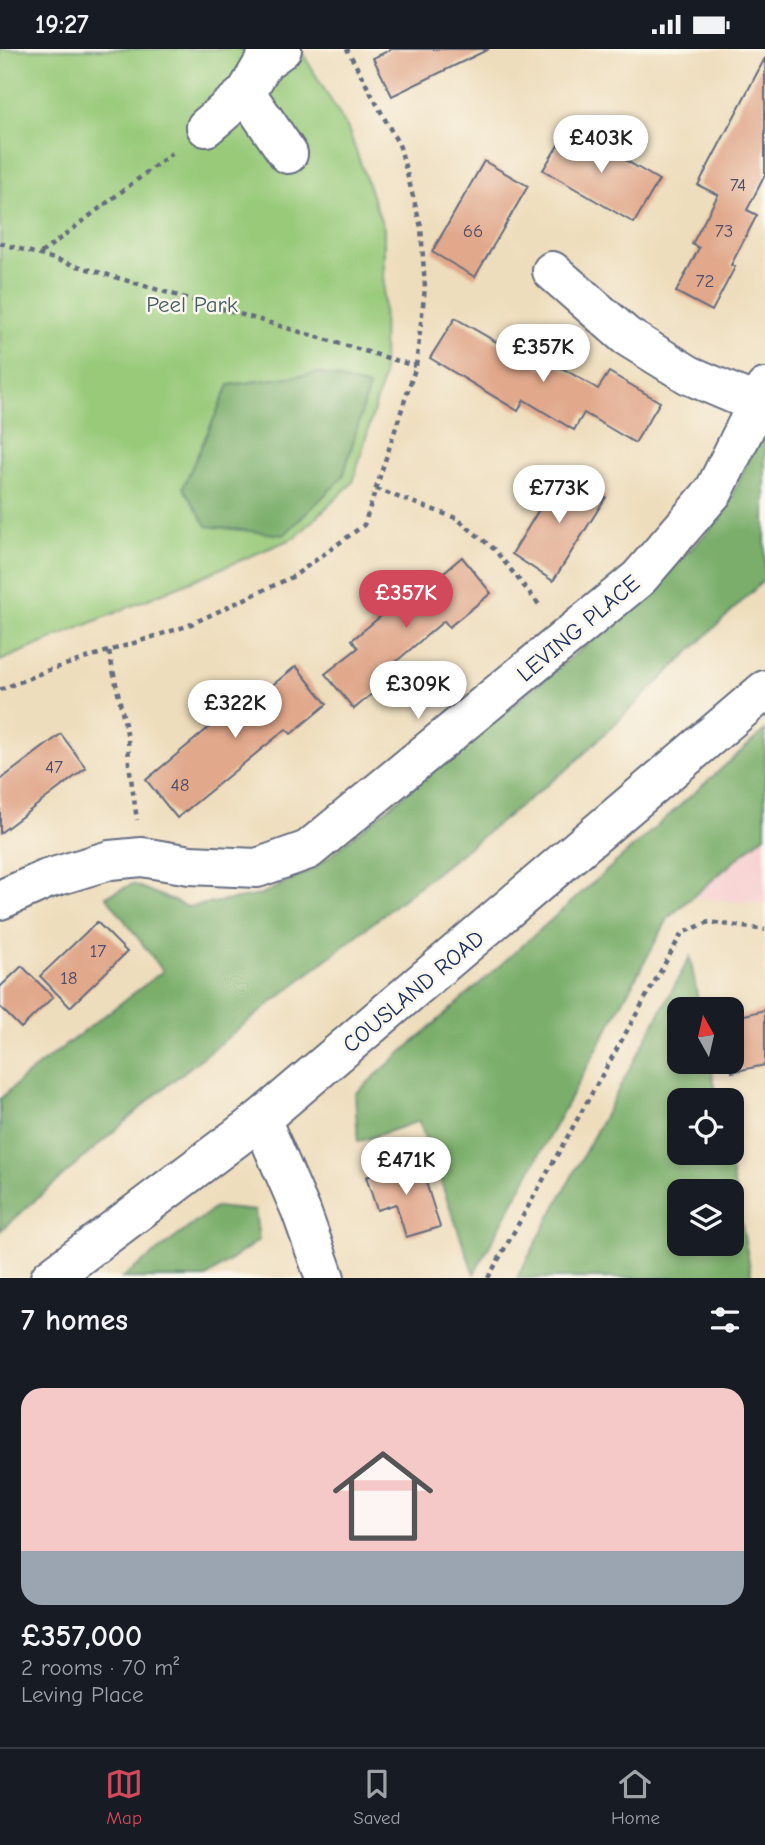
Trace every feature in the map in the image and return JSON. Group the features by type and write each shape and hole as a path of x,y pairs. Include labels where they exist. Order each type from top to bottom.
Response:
{"street":[{"path":"206,127 261,63"},
{"path":"261,63 288,154"},
{"name":"LEVING PLACE","path":"0,900 47,879 110,860 142,857 190,865 257,868 308,850 639,578 714,491 761,396 689,375 626,336 552,271"},
{"name":"COUSLAND ROAD","path":"50,1278 261,1119 765,690"},
{"path":"261,1119 301,1211 325,1278"}],"path":[{"path":"0,690 46,671 187,626 295,576 364,525 416,366 425,288 421,227 401,148 347,49"},
{"path":"40,254 206,127"},
{"path":"0,243 416,366"},
{"path":"376,489 456,518 494,549 566,639"},
{"path":"109,652 128,738 142,857"},
{"path":"488,1278 682,933 709,922 765,930"}],"shaded area":[{"path":"765,835 765,905 693,897"}],"green space":[{"name":"Peel Park","path":"0,49 300,49 348,129 384,229 383,379 353,482 296,537 0,661"},
{"path":"319,373 369,387 343,477 284,535 207,526 183,487 229,385"},
{"path":"765,435 765,579 571,766 160,1091 0,1231 0,1099 29,1073 163,971 106,896 133,884 188,907 261,895 315,868 650,592 723,516 755,445"},
{"path":"765,730 765,835 669,917 474,1274 419,1121 358,1142 355,1094"},
{"path":"690,957 698,997 668,997"},
{"path":"667,1000 667,1075 713,1075 715,1088 667,1088 667,1165 730,1165 733,1179 667,1179 667,1256 744,1256 744,1236 752,1278 517,1278"},
{"path":"216,1207 255,1211 259,1240 205,1278 122,1278"}],"building":[{"path":"392,49 489,49 392,96 373,58"},
{"path":"765,58 765,175 747,210 757,215 731,265 735,267 712,311 676,292 699,248 692,244 718,195 698,185"},
{"path":"569,127 659,180 634,223 543,170"},
{"path":"484,161 528,186 475,277 432,252"},
{"path":"455,318 543,369 548,360 598,389 609,372 660,402 635,443 584,413 574,430 524,400 518,411 430,358"},
{"path":"563,470 606,497 553,581 512,554"},
{"path":"462,557 491,593 449,627 444,621 380,675 386,682 354,709 325,674 358,648 352,640 416,587 420,592"},
{"path":"296,666 327,704 291,734 286,729 177,818 146,780 254,690 259,696"},
{"path":"61,734 86,768 0,833 0,780"},
{"path":"97,922 127,952 70,1007 40,976"},
{"path":"22,966 53,997 21,1028 0,1007 0,987"},
{"path":"765,1010 765,1065 744,1069 744,1015"},
{"path":"419,1160 440,1227 406,1237 396,1204 377,1210 366,1177"}]}
